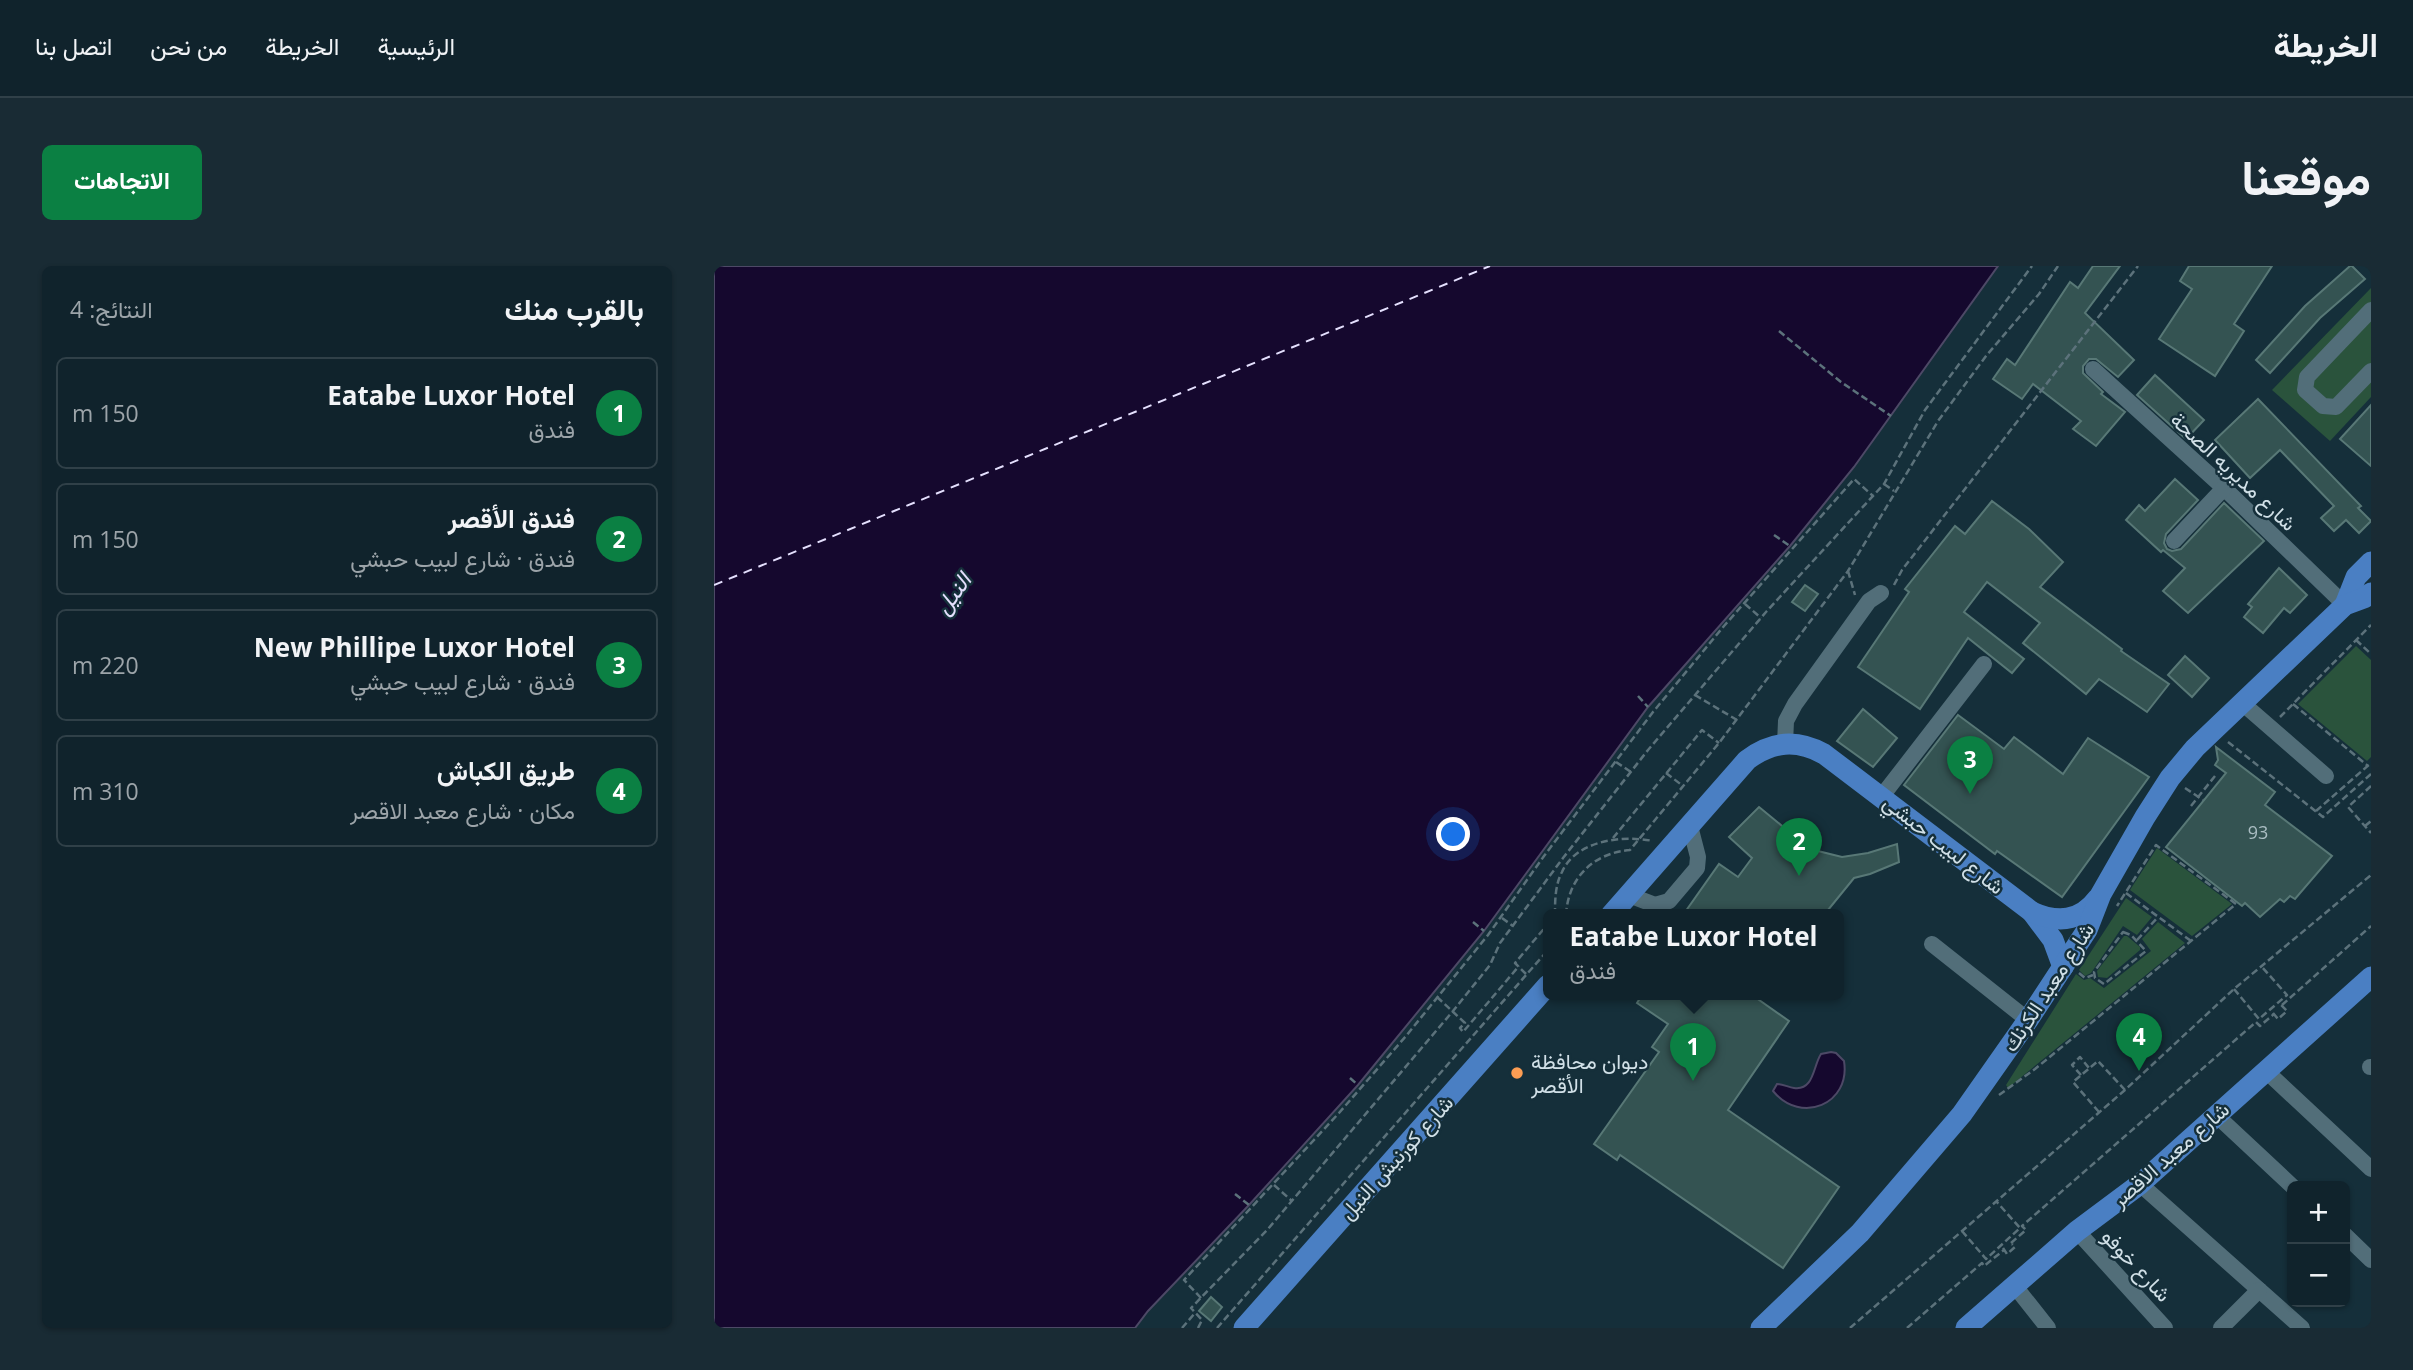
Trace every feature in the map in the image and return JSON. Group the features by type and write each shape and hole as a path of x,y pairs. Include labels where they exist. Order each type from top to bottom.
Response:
{"main road":[{"name":"شارع معبد الكرنك","path":"1761,1328 1860,1233 1984,1085 2028,1020 2069,969 2091,921 2112,889 2162,789 2212,730 2345,605 2356,577 2371,562"},
{"name":"شارع معبد الكرنك","path":"2345,605 2355,603 2371,593"},
{"name":"شارع لبيب حبشي","path":"1785,744 1805,745 1824,754 2032,912 2046,918 2067,919 2086,911 2112,889"},
{"path":"1616,909 1747,760 1765,749 1785,744"},
{"path":"2032,912 2053,940 2069,969"},
{"name":"شارع معبد الاقصر","path":"1966,1328 2077,1231 2140,1184 2371,977"},
{"name":"شارع كورنيش النيل","path":"1244,1328 1543,991"}],"street":[{"path":"2371,310 2307,377 2305,390 2323,406 2336,407 2371,371"},
{"name":"شارع مديريه الصحة","path":"2093,369 2224,488 2345,605"},
{"path":"2174,541 2224,488"},
{"path":"1785,744 1784,732 1790,713 1865,607 1874,596 1881,593"},
{"path":"1882,796 1984,664"},
{"path":"2241,702 2326,776"},
{"path":"1629,895 1655,905 1669,901 1696,868 1698,856 1690,826"},
{"path":"1932,944 2028,1020"},
{"path":"2266,1071 2371,1169"},
{"path":"2216,1115 2287,1181"},
{"path":"2140,1184 2302,1328"},
{"name":"شارع خوفو","path":"2077,1231 2165,1328"},
{"path":"2350,1240 2371,1260"},
{"path":"2014,1285 2048,1328"},
{"path":"2221,1328 2259,1290"}],"path":[{"path":"1198,1328 1202,1320 1191,1308 1268,1229 1453,1012 1490,965 1500,943 1630,772 1761,618 1884,484 1925,410 2032,266"},
{"path":"1567,909 1574,884 1588,866 1608,854 1630,850 1737,720 1848,571 1938,421 1986,356 2039,294 2058,266"},
{"path":"1881,593 1891,590 1902,570 2138,266"},
{"path":"1779,331 1841,382 1891,416"},
{"path":"1201,1298 1185,1280 1406,1037 1500,917 1653,712 1854,479 1872,496"},
{"path":"1884,484 1894,491"},
{"path":"1774,535 1790,546"},
{"path":"1848,571 1850,585 1865,607"},
{"path":"1744,604 1761,618"},
{"path":"2270,727 2371,625"},
{"path":"2356,640 2371,654"},
{"path":"1695,695 1737,720"},
{"path":"1638,696 1648,707"},
{"path":"2293,704 2369,764 2316,811"},
{"path":"1612,840 1702,730 1719,743"},
{"path":"2212,730 2323,817 2371,774"},
{"path":"1615,761 1630,772"},
{"path":"1666,773 1683,786"},
{"path":"2191,806 2216,776"},
{"path":"2371,786 2348,807 2371,833"},
{"path":"2185,788 2203,800"},
{"path":"2365,826 2371,821"},
{"path":"1556,909 1558,881 1568,863 1581,851 1612,840 1640,838 1672,847"},
{"path":"1984,1085 2000,1096 2236,904 2156,845 2112,889 2111,915"},
{"path":"1563,858 1568,863"},
{"path":"1850,1328 2125,1090 2234,989 2371,875"},
{"path":"2112,889 2191,941"},
{"path":"1500,917 1513,926"},
{"path":"2137,940 2158,917"},
{"path":"1473,922 1484,931"},
{"path":"2234,989 2259,1018 2280,1004 2371,926"},
{"path":"1527,974 1515,963 1543,929"},
{"path":"2069,969 2085,978 2093,975 2123,932 2146,949 2107,983 2102,983 2093,975"},
{"path":"1217,1328 1543,956"},
{"path":"1437,997 1465,1023 1460,1028 1463,1031 1518,966"},
{"path":"2261,966 2287,995 2280,1004"},
{"path":"2270,1010 2278,1019 2287,1011 2280,1004"},
{"path":"2011,1243 2026,1230 2022,1226 2256,1022 2260,1026 2274,1014"},
{"path":"2081,1075 2072,1065 2080,1058 2090,1068"},
{"path":"2099,1112 2073,1082 2081,1075 2098,1061 2125,1090"},
{"path":"1350,1078 1358,1085"},
{"path":"1274,1185 1292,1200"},
{"path":"1235,1194 1249,1205"},
{"path":"1907,1328 1982,1263 1984,1266 2020,1228 1996,1201"},
{"path":"1962,1231 1986,1259 2002,1248"},
{"path":"2002,1248 2007,1254 2015,1247 2008,1239"},
{"path":"1182,1328 1195,1313"}],"green space":[{"path":"2371,288 2371,397 2330,441 2272,390"},
{"path":"2356,646 2371,660 2371,757 2367,761 2298,704"},
{"path":"2157,848 2232,904 2192,936 2130,890"},
{"path":"2126,898 2152,917 2137,935 2123,926 2091,973 2085,976 2079,970"},
{"path":"2158,922 2185,943 2008,1088 2006,1085 2076,974 2084,980 2090,978 2104,988 2151,951 2142,939"},
{"path":"2124,936 2140,947 2140,950 2107,978 2098,977 2097,971"}],"water":[{"name":"النيل","path":"714,266 1998,266 1854,467 1790,546 1648,707 1484,931 1358,1085 1135,1328 714,1328"},
{"path":"1831,1052 1844,1061 1844,1076 1840,1089 1822,1105 1797,1107 1784,1101 1773,1091 1777,1084 1794,1088 1806,1086 1821,1054"}],"building":[{"path":"2093,266 2120,266 2085,313 2134,360 2118,377 2096,359 2089,359 2083,366 2083,373 2103,392 2101,394 2125,412 2096,446 2073,429 2081,421 2033,384 2022,399 1993,379 2007,359 2015,365 2070,282 2078,288"},
{"path":"2189,266 2272,266 2234,324 2244,331 2215,376 2159,339 2192,289 2180,281"},
{"path":"2350,266 2365,279 2320,318 2270,373 2256,360 2305,306"},
{"path":"2155,375 2204,420 2186,439 2137,395"},
{"path":"2258,399 2361,506 2358,508 2371,521 2359,533 2346,520 2334,531 2321,518 2334,506 2280,450 2250,478 2215,440"},
{"path":"2371,405 2371,466 2340,439"},
{"path":"2175,479 2198,500 2166,534 2164,543 2167,549 2181,549 2224,503 2264,541 2188,613 2163,591 2185,568 2163,550 2161,552 2126,520 2139,505 2145,511"},
{"path":"1992,501 2029,529 2063,562 2040,587 2122,649 2121,651 2169,684 2147,712 2099,679 2086,694 2023,643 2040,623 1987,582 1964,612 2024,659 2012,673 1968,638 1920,709 1858,667 1909,592 1905,589 1955,526 1965,534"},
{"path":"2279,568 2307,595 2290,613 2284,608 2263,633 2244,617 2252,607 2248,604"},
{"path":"1805,585 1818,594 1805,611 1792,602"},
{"path":"2185,656 2209,678 2192,697 2168,675"},
{"path":"1863,709 1897,738 1873,767 1837,741"},
{"path":"1958,715 2004,749 2014,737 2063,774 2088,738 2149,777 2062,897 1997,851 1995,854 1904,785"},
{"path":"2216,747 2275,792 2265,805 2332,856 2295,899 2290,896 2284,902 2280,899 2260,917 2245,903 2242,906 2166,847 2226,773 2215,765 2218,760"},
{"path":"1759,807 1810,849 1842,857 1897,844 1899,862 1854,878 1829,909 1687,909 1719,864 1738,877 1752,858 1729,837"},
{"path":"1639,1000 1759,1000 1789,1021 1728,1110 1839,1187 1783,1268 1620,1155 1617,1160 1594,1144 1659,1052 1652,1047 1668,1024 1637,1003"},
{"path":"1211,1297 1222,1307 1211,1321 1199,1311"}],"ferry route":[{"path":"714,585 1490,266"}],"place":[{"name":"New Phillipe Luxor Hotel","path":"1970,794"},
{"name":"فندق الأقصر","path":"1799,876"},
{"name":"طريق الكباش","path":"2139,1071"},
{"name":"ديوان محافظة الأقصر","path":"1517,1073"},
{"name":"Eatabe Luxor Hotel","path":"1693,1081"}]}
